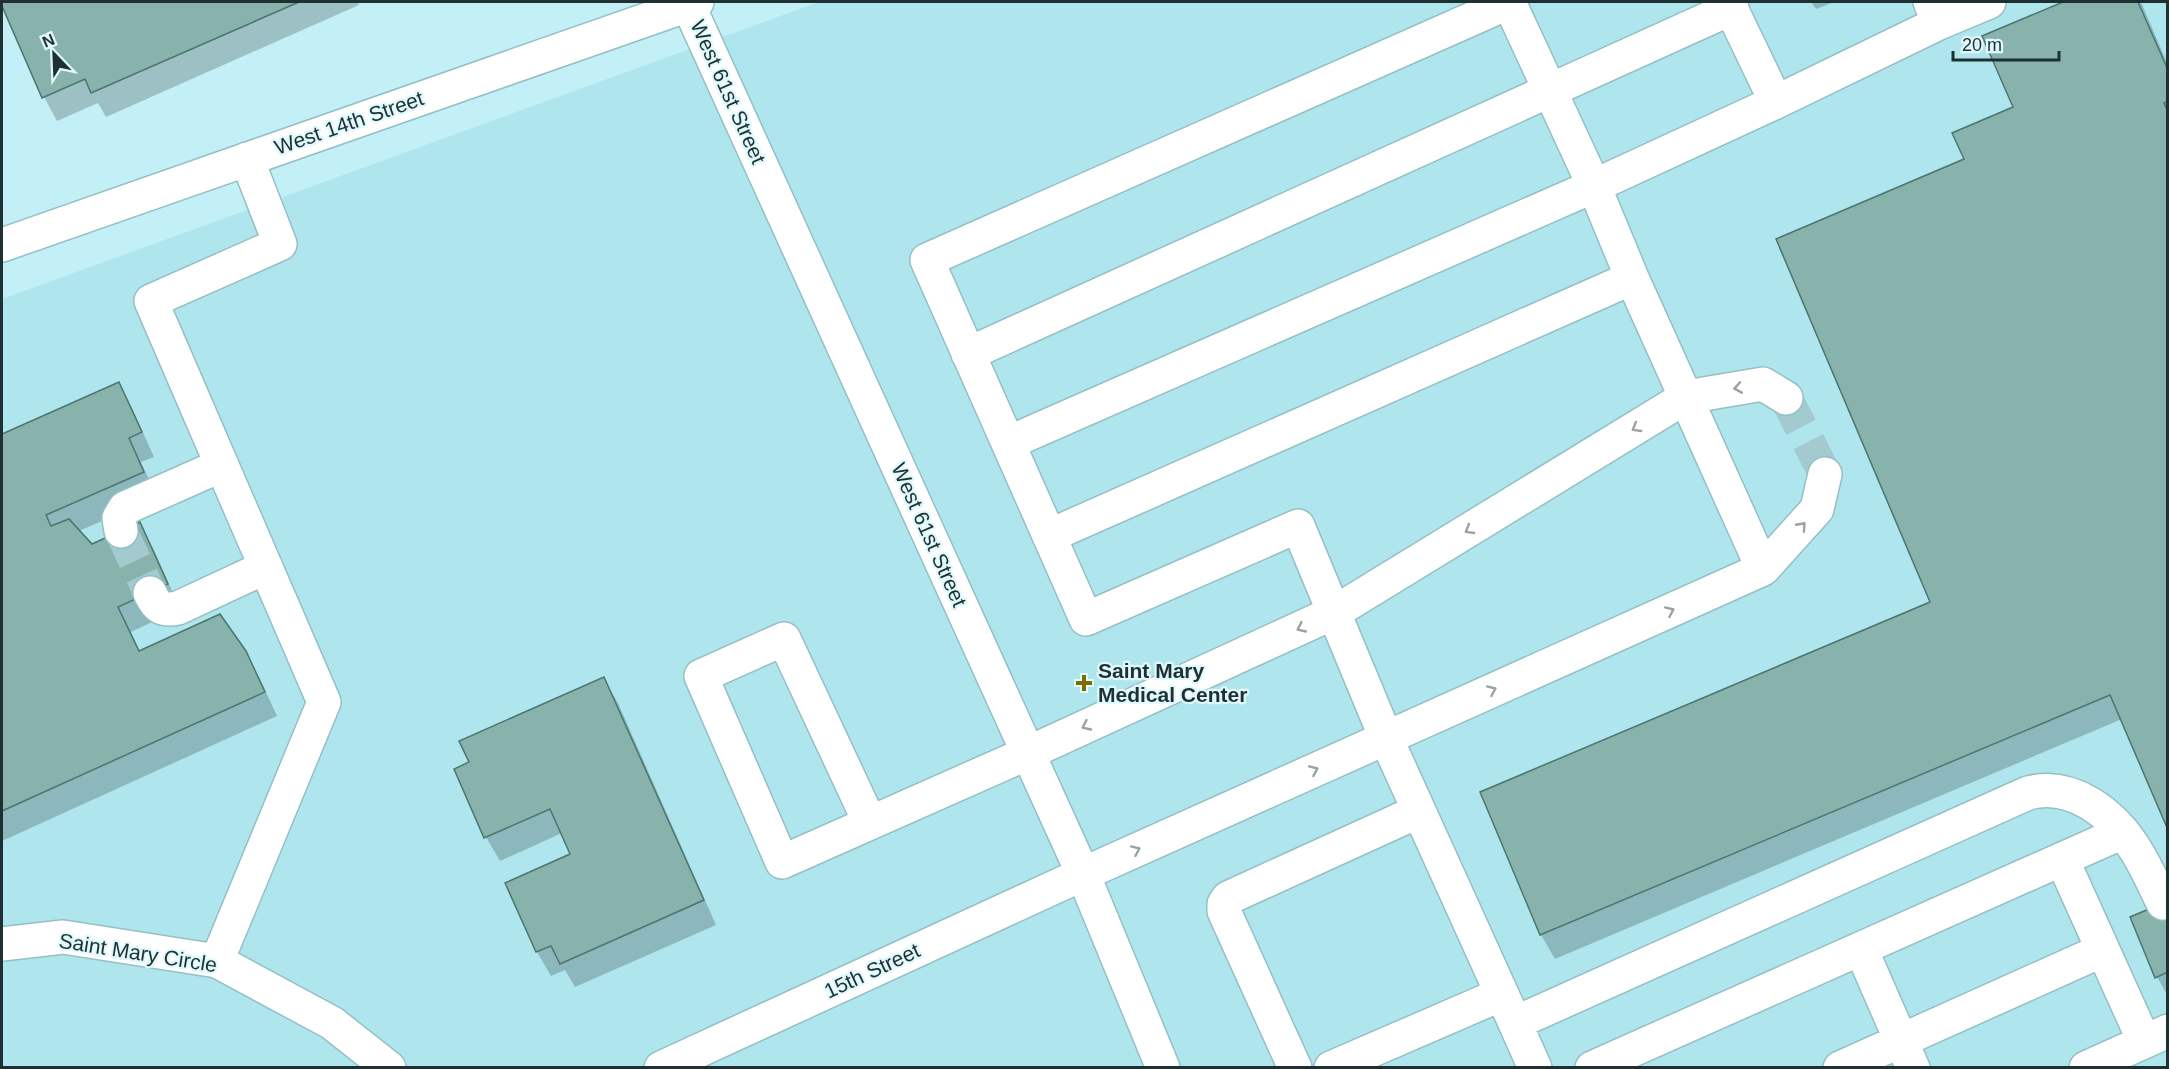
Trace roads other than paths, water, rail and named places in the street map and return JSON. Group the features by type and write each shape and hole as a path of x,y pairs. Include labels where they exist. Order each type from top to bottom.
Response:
{"street":[{"name":"West 14th Street","path":"2,245 691,2"},
{"name":"West 61st Street","path":"691,2 1083,874 1163,1068"},
{"path":"1535,1068 1386,738 1298,526 1086,619 927,260 1509,2 1594,186 1632,278 1763,569 1817,509 1825,474"},
{"path":"1008,444 1594,186 1776,102 1934,12 1989,2"},
{"path":"968,354 1550,92 1730,5 1776,102"},
{"path":"217,962 324,702 151,301 280,244 247,159"},
{"path":"1049,536 1632,278"},
{"path":"870,824 784,639 701,676 782,862 870,824 1028,753 1335,612 1686,397 1763,384 1786,398"},
{"path":"121,531 119,518 125,508 222,465"},
{"path":"150,593 155,605 165,610 178,608 266,567"},
{"name":"15th Street","path":"662,1068 1083,874 1763,569"},
{"path":"1331,1068 1508,1008 2041,789 2075,794 2093,805 2123,832 2136,850 2163,903"},
{"path":"1295,1068 1224,911 1224,904 1228,898 1419,811"},
{"path":"1592,1068 2123,832"},
{"path":"2062,859 2103,950 2156,1036 2086,1068"},
{"name":"Saint Mary Circle","path":"2,944 63,937 217,962 332,1023 389,1068"},
{"path":"1861,949 1907,1054"},
{"path":"1840,1068 1907,1054 2103,950"}],"tunnel":[{"path":"1786,398 1825,474"},
{"path":"121,531 150,593"}],"place":[{"name":"Saint Mary Medical Center","path":"1084,683"}]}
